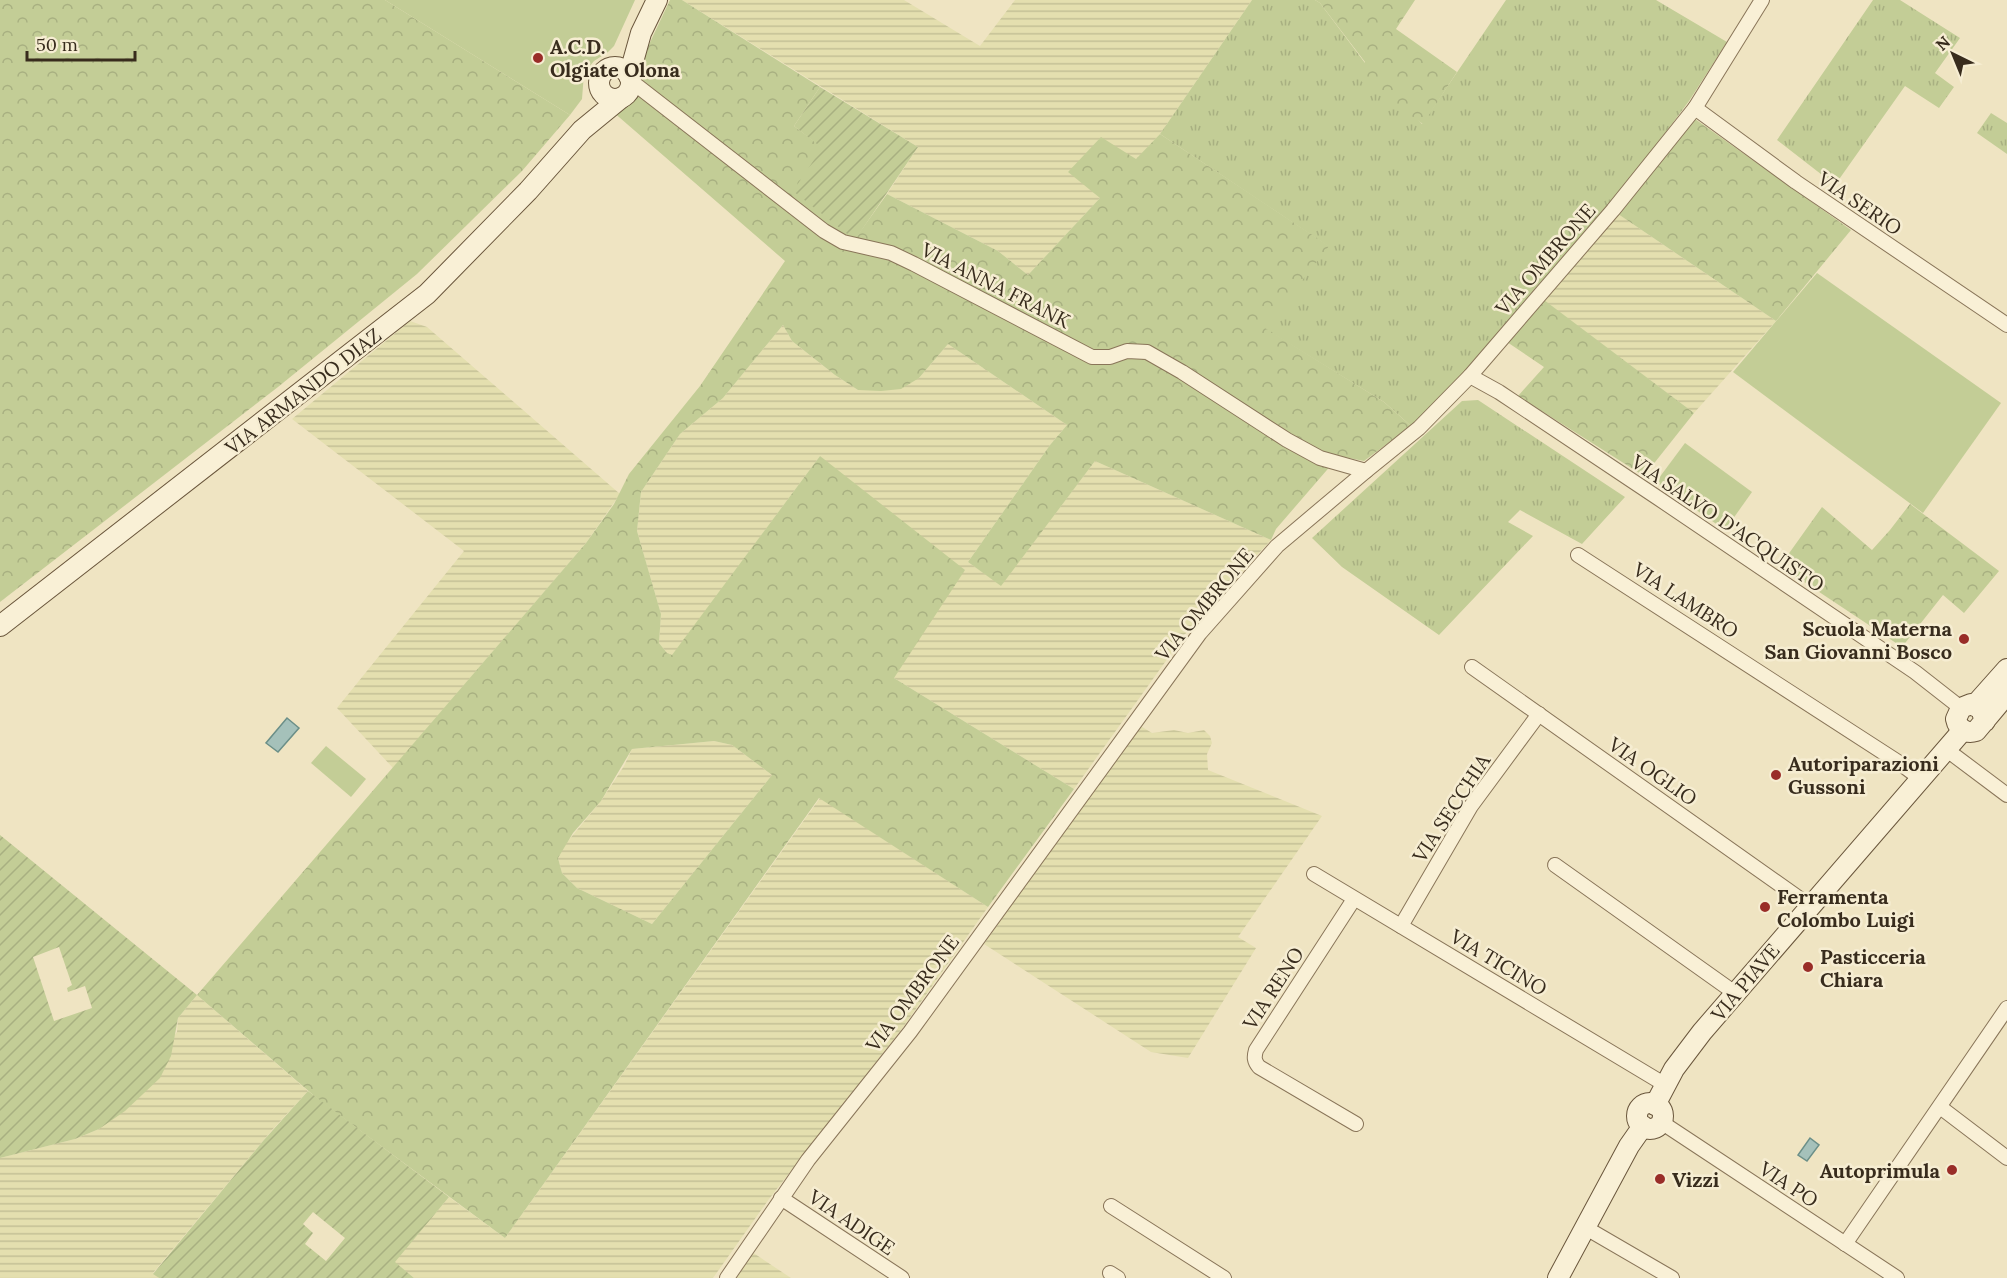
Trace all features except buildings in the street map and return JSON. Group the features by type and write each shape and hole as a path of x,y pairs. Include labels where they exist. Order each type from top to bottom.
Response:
{"street":[{"name":"VIA ARMANDO DIAZ","path":"582,130 595,106 600,76 640,33 657,0"},
{"name":"VIA OMBRONE","path":"727,1278 808,1160 910,1032 1200,633 1277,546 1419,428 1470,376 1613,210 1695,108 1762,0"},
{"name":"VIA ARMANDO DIAZ","path":"0,626 427,294 528,191 582,130 629,91 640,33"},
{"path":"607,69 612,67 622,69 630,78"},
{"name":"VIA ANNA FRANK","path":"630,78 824,231 843,242 891,253 1092,357 1110,357 1127,351 1147,352 1287,440 1320,458 1366,471"},
{"path":"599,87 605,97 621,98"},
{"name":"VIA SERIO","path":"1695,108 1796,182 2007,325"},
{"name":"VIA SALVO D'ACQUISTO","path":"1470,376 1499,392 1974,711"},
{"name":"VIA LAMBRO","path":"1578,555 1712,640 1921,779"},
{"name":"VIA OGLIO","path":"1472,667 1810,906"},
{"path":"1974,711 2007,669"},
{"path":"1974,711 2007,694"},
{"name":"VIA PIAVE","path":"1558,1278 1629,1146 1653,1118 1664,1084 1685,1054 1735,993 1947,750 1963,730 1956,718 1974,711"},
{"name":"VIA SECCHIA","path":"1401,926 1471,806 1539,714"},
{"path":"1947,750 2007,795"},
{"path":"1555,865 1735,993"},
{"name":"VIA TICINO","path":"1314,874 1664,1084"},
{"name":"VIA RENO","path":"1354,898 1256,1050 1254,1057 1259,1067 1356,1124"},
{"path":"1845,1244 2007,1008"},
{"path":"1940,1107 2007,1158"},
{"name":"VIA PO","path":"1653,1118 1897,1278"},
{"name":"VIA ADIGE","path":"781,1198 902,1278"},
{"path":"1111,1206 1224,1278"},
{"path":"1586,1228 1672,1278"}],"shaded area":[{"path":"682,0 904,0 980,46 1015,0 1252,0 1160,134 1136,160 1068,171 1101,197 1028,275 998,251 887,194 918,147"},
{"path":"1618,214 1776,321 1694,413 1544,301"},
{"path":"410,321 427,327 620,494 586,543 393,768 337,708 464,551 292,419"},
{"path":"783,325 792,341 858,390 919,378 948,344 1067,425 1050,445 968,562 1001,585 1095,461 1271,540 1191,626 1074,789 894,678 820,456 672,656 659,643 661,614 637,531 641,492 680,434 723,398"},
{"path":"1139,725 1152,733 1174,730 1188,733 1204,730 1210,736 1212,743 1207,754 1208,770 1322,816 1238,937 1256,948 1188,1058 1151,1052 984,944"},
{"path":"714,741 732,745 772,775 652,924 577,888 562,873 558,858 563,847 601,801 624,766 632,749"},
{"path":"820,798 988,907 901,1030 769,1199 713,1278 414,1278 394,1262 449,1197 505,1238"},
{"path":"197,995 308,1091 272,1130 153,1273 159,1278 0,1278 0,1158 75,1139 99,1129 177,1032 178,1018"},
{"path":"752,1252 791,1278 736,1278"}],"green space":[{"path":"0,0 385,0 570,115 522,171 417,274 278,387 0,602"},
{"name":"A.C.D. Olgiate Olona","path":"385,0 635,0 614,46 594,61 584,73 582,99 570,115"},
{"path":"670,0 682,0 820,87 794,126 823,148 855,239 887,194 998,251 1028,275 1100,198 1068,172 1101,137 1136,159 1160,134 1329,246 1265,328 1384,402 1411,426 1364,461 1339,456 1276,529 1271,540 1095,461 1001,586 968,562 1050,445 1067,425 948,344 919,378 901,389 858,390 792,341 783,325 723,398 680,434 641,492 637,531 661,614 659,643 667,653 672,655 820,456 965,570 894,678 1074,789 988,907 819,798 505,1238 319,1100 197,995 586,543 614,504 629,474 700,386 785,261 612,111 627,106 636,99 639,88 636,72","holes":["714,741 732,745 772,775 652,924 577,888 562,873 558,858 573,833 601,801 632,749"]},
{"path":"1252,0 1315,0 1320,3 1365,63 1422,124 1506,0 1656,0 1727,42 1689,101 1610,207 1464,372 1411,426 1384,402 1264,328 1328,246 1160,134"},
{"path":"1315,0 1415,0 1396,29 1457,72 1423,124 1358,79 1365,62 1320,3"},
{"path":"1873,0 1900,0 1960,38 1935,73 1954,87 1939,108 1905,86 1835,185 1777,140"},
{"path":"820,87 918,147 855,240 793,191 822,148 794,126"},
{"path":"1991,113 2007,123 2007,154 1977,133"},
{"path":"1695,119 1851,230 1776,321 1618,214"},
{"path":"1817,273 2001,403 1923,513 1733,372"},
{"path":"1544,300 1694,413 1644,476 1518,396 1544,367 1507,342"},
{"path":"1478,400 1625,497 1582,544 1520,510 1508,522 1533,536 1439,635 1342,567 1312,538 1462,401"},
{"path":"1685,443 1752,492 1725,530 1656,482"},
{"path":"1910,504 1999,571 1964,613 1943,595 1902,647 1780,566 1822,507 1872,550"},
{"path":"326,746 366,779 351,797 311,763"},
{"path":"0,835 197,995 178,1018 171,1056 160,1078 125,1111 99,1129 75,1139 0,1158","holes":["59,947 72,985 67,988 68,992 85,986 92,1008 54,1021 33,957"]},
{"path":"308,1091 449,1197 395,1262 414,1278 159,1278 153,1274 263,1141","holes":["313,1212 345,1238 326,1261 305,1244 313,1233 303,1224"]}],"water":[{"path":"287,718 299,728 278,752 266,743"},
{"path":"1810,1138 1819,1145 1807,1161 1798,1155"}],"place":[{"name":"A.C.D. Olgiate Olona","path":"538,58"},
{"name":"Scuola Materna San Giovanni Bosco","path":"1964,639"},
{"name":"Autoriparazioni Gussoni","path":"1776,775"},
{"name":"Ferramenta Colombo Luigi","path":"1765,907"},
{"name":"Pasticceria Chiara","path":"1808,967"},
{"name":"Autoprimula","path":"1952,1170"},
{"name":"Vizzi","path":"1660,1179"}]}
